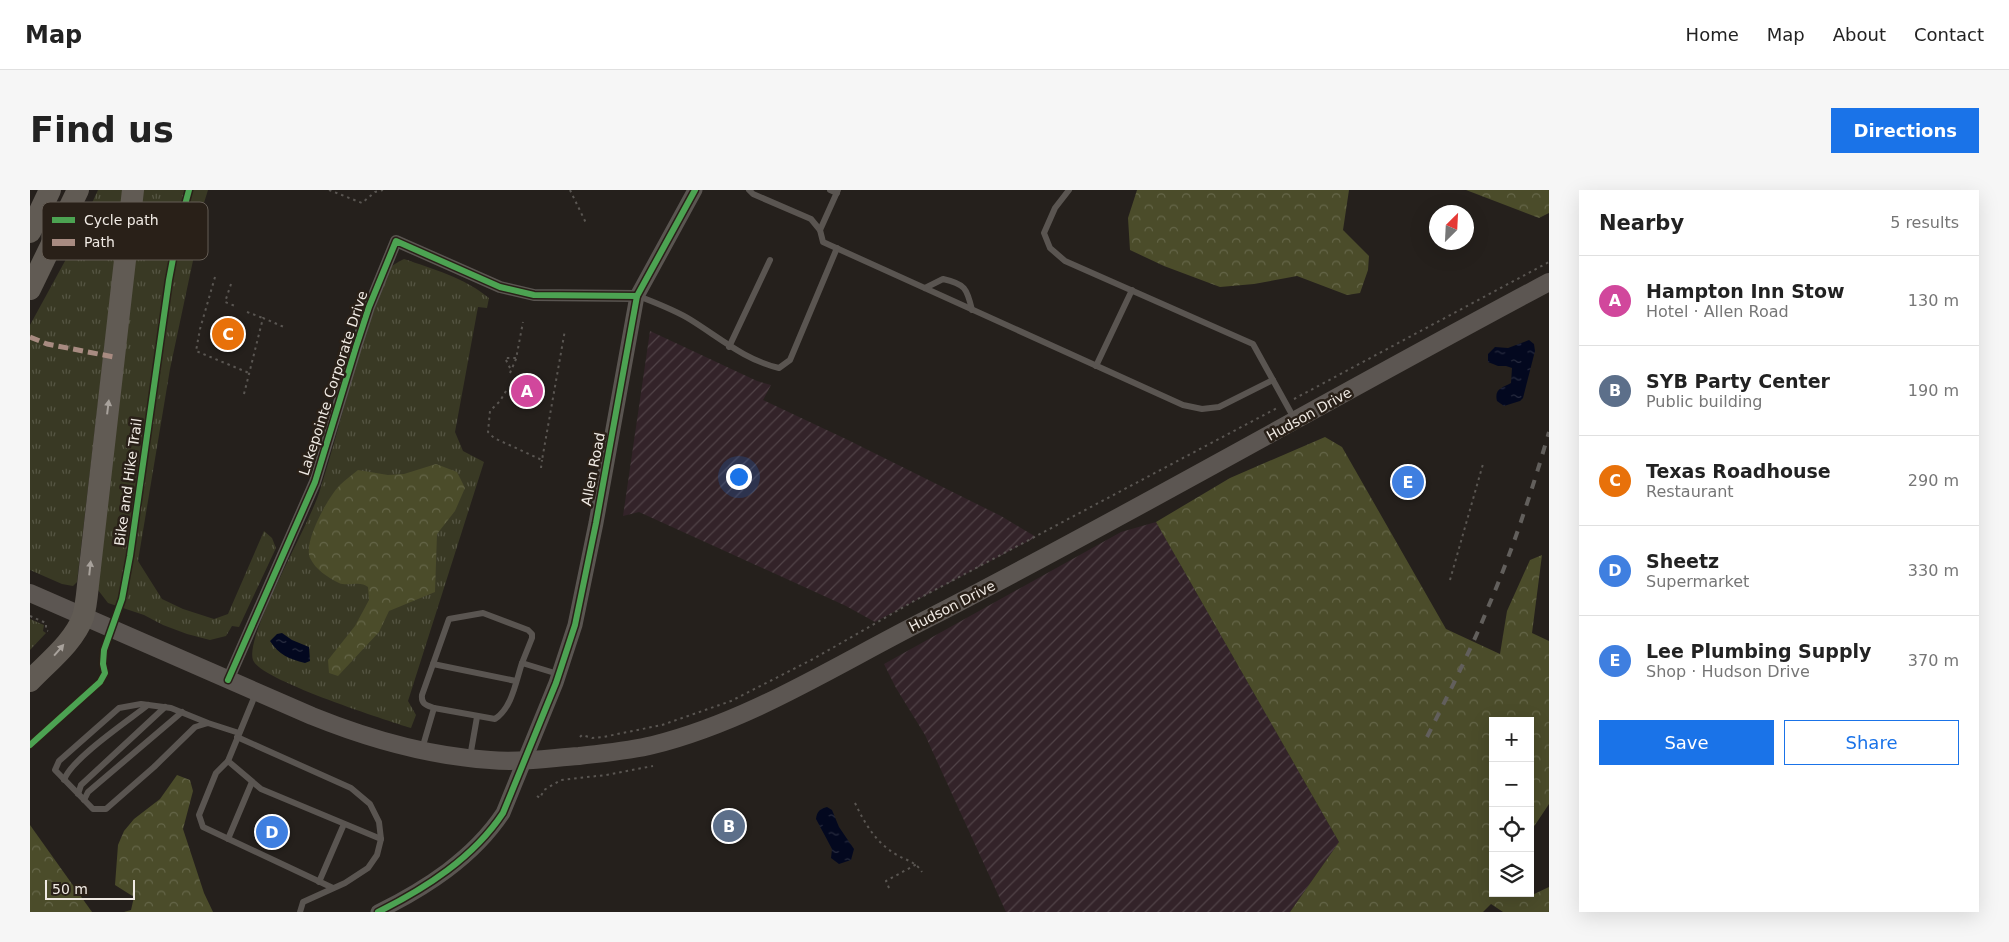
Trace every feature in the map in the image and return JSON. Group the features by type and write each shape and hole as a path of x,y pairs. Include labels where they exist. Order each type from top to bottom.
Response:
{"highway":[{"path":"44,202 50,190"},
{"path":"72,202 78,190"},
{"path":"30,232 42,207"},
{"path":"30,289 44,260"},
{"path":"30,681 58,653 76,630 83,616 125,260"}],"main road":[{"name":"Hudson Drive","path":"30,592 353,733 400,747 489,760 608,753 650,746 695,733 743,714 995,584 1549,282"}],"street":[{"name":"Allen Road","path":"526,759 559,675 575,625 637,296 695,190"},
{"name":"Lakepointe Corporate Drive","path":"228,680 315,482 361,331 396,241 500,287 534,295 637,296"},
{"path":"378,912 434,880 481,842 503,813 526,759"}],"lane":[{"path":"749,190 753,194 811,219 820,230 823,242 1183,405 1202,409 1219,407 1273,380"},
{"path":"820,230 838,192 830,190"},
{"path":"1070,190 1056,208 1044,233 1050,248 1065,261 1254,344 1295,421"},
{"path":"637,296 690,319 730,346 763,364 779,368 790,360 836,248"},
{"path":"730,346 770,260"},
{"path":"925,288 943,279 962,286 968,291 972,310"},
{"path":"1096,366 1132,290"},
{"path":"483,613 530,632 532,638 507,708 502,715 495,719 434,708 424,704 422,700 433,664 449,619 483,613"},
{"path":"522,663 559,675"},
{"path":"433,664 516,681"},
{"path":"256,692 228,761 216,773 199,815 203,828 333,888"},
{"path":"208,722 195,727 154,767 106,809 93,808 55,770 57,765 119,708 141,704 165,707 208,722 352,788 370,804 379,822 381,839 377,855 368,868 303,902 300,912"},
{"path":"64,780 68,771 100,741 148,705"},
{"path":"78,794 81,785 165,707"},
{"path":"422,750 434,708"},
{"path":"84,800 88,792 182,712"},
{"path":"470,758 477,717"},
{"path":"228,761 261,789 381,839"},
{"path":"228,839 252,782"},
{"path":"319,882 344,824"}],"path":[{"path":"329,190 362,203 375,192 383,190"},
{"path":"570,190 586,223"},
{"path":"580,737 582,735 592,738 603,737 662,725 731,701 815,658 914,601 1549,262"},
{"path":"215,277 200,329 196,351 249,373"},
{"path":"231,284 225,302 236,306"},
{"path":"247,312 284,327"},
{"path":"244,394 263,318"},
{"path":"516,358 505,358 510,371 516,358 523,322"},
{"path":"541,468 565,330"},
{"path":"506,391 500,401 490,411 488,432 503,442 542,460"},
{"path":"1450,580 1483,464"},
{"path":"30,616 46,623 46,630 48,631"},
{"path":"537,796 540,798 544,790 561,780 606,775 653,766"},
{"path":"855,803 870,832 896,854 917,864 922,872"},
{"path":"889,888 886,881 917,864"}],"shaded area":[{"path":"650,331 757,381 771,385 763,400 1001,516 1036,537 875,622 846,606 639,512 623,516"},
{"path":"1156,522 1339,842 1290,912 1006,912 925,735 896,688 884,664 1121,532"}],"green space":[{"path":"98,190 123,190 122,202 92,202"},
{"path":"140,190 208,190 204,202 139,202"},
{"path":"1137,190 1349,190 1343,230 1369,256 1368,270 1360,293 1347,295 1297,276 1254,284 1220,287 1164,266 1130,250 1128,218"},
{"path":"1466,190 1549,190 1549,213 1539,218"},
{"path":"404,259 437,270 470,285 489,298 487,308 478,307 455,432 463,451 484,462 408,701 416,715 411,728 299,688 277,678 261,668 253,660 253,647 258,628 320,490 361,348 385,279 391,267"},
{"path":"115,260 77,582 73,586 62,584 30,570 30,325 65,261"},
{"path":"133,260 193,260 170,369 138,561 162,599 183,609 214,619 228,614 264,531 272,538 276,548 239,627 232,626 226,636 210,640 187,634 144,615 108,603 98,590"},
{"path":"1325,437 1342,447 1446,629 1500,654 1507,611 1530,560 1542,555 1532,633 1549,641 1549,804 1534,826 1534,717 1489,717 1489,897 1534,897 1534,894 1549,887 1549,912 1503,912 1491,904 1483,912 1290,912 1339,842 1156,522 1230,478"},
{"path":"436,464 457,472 465,488 455,511 437,534 435,592 389,611 379,632 338,676 329,673 328,660 355,626 369,600 368,587 361,584 339,583 322,573 310,558 310,542 323,509 340,485 358,470 388,475 404,474"},
{"path":"30,619 44,625 43,631 46,633 30,650"},
{"path":"177,775 190,780 193,791 183,829 204,893 213,912 124,912 131,910 134,897 115,885 118,845 124,831 134,819 160,799"},
{"path":"30,825 92,912 30,912"}],"water":[{"path":"1529,340 1534,344 1535,351 1523,398 1520,401 1504,406 1497,401 1496,397 1500,389 1511,383 1512,368 1488,362 1488,354 1495,347 1508,348"},
{"path":"282,633 292,640 309,647 310,661 305,663 294,660 277,650 270,641 277,634"},
{"path":"827,807 832,810 839,827 854,849 851,860 839,864 831,858 832,849 816,819 819,811"}],"railway":[{"path":"1427,737 1467,655 1498,584 1522,520 1549,432"}],"marked path":[{"path":"30,337 47,344 114,357"}],"cycle path":[{"name":"Bike and Hike Trail","path":"186,202 189,190"},
{"path":"378,912 414,893 463,858 478,844 503,813 556,683 575,625 596,523 637,296 695,190"},
{"path":"228,680 315,482 369,307 396,241 500,287 534,295 637,296"},
{"name":"Bike and Hike Trail","path":"30,745 100,682 105,673 103,664 104,650 122,599 130,556 173,260"}],"place":[{"name":"Texas Roadhouse","path":"228,334"},
{"name":"Hampton Inn Stow","path":"527,391"},
{"name":"Lee Plumbing Supply","path":"1408,482"},
{"name":"SYB Party Center","path":"729,826"},
{"name":"Sheetz","path":"272,832"}]}
